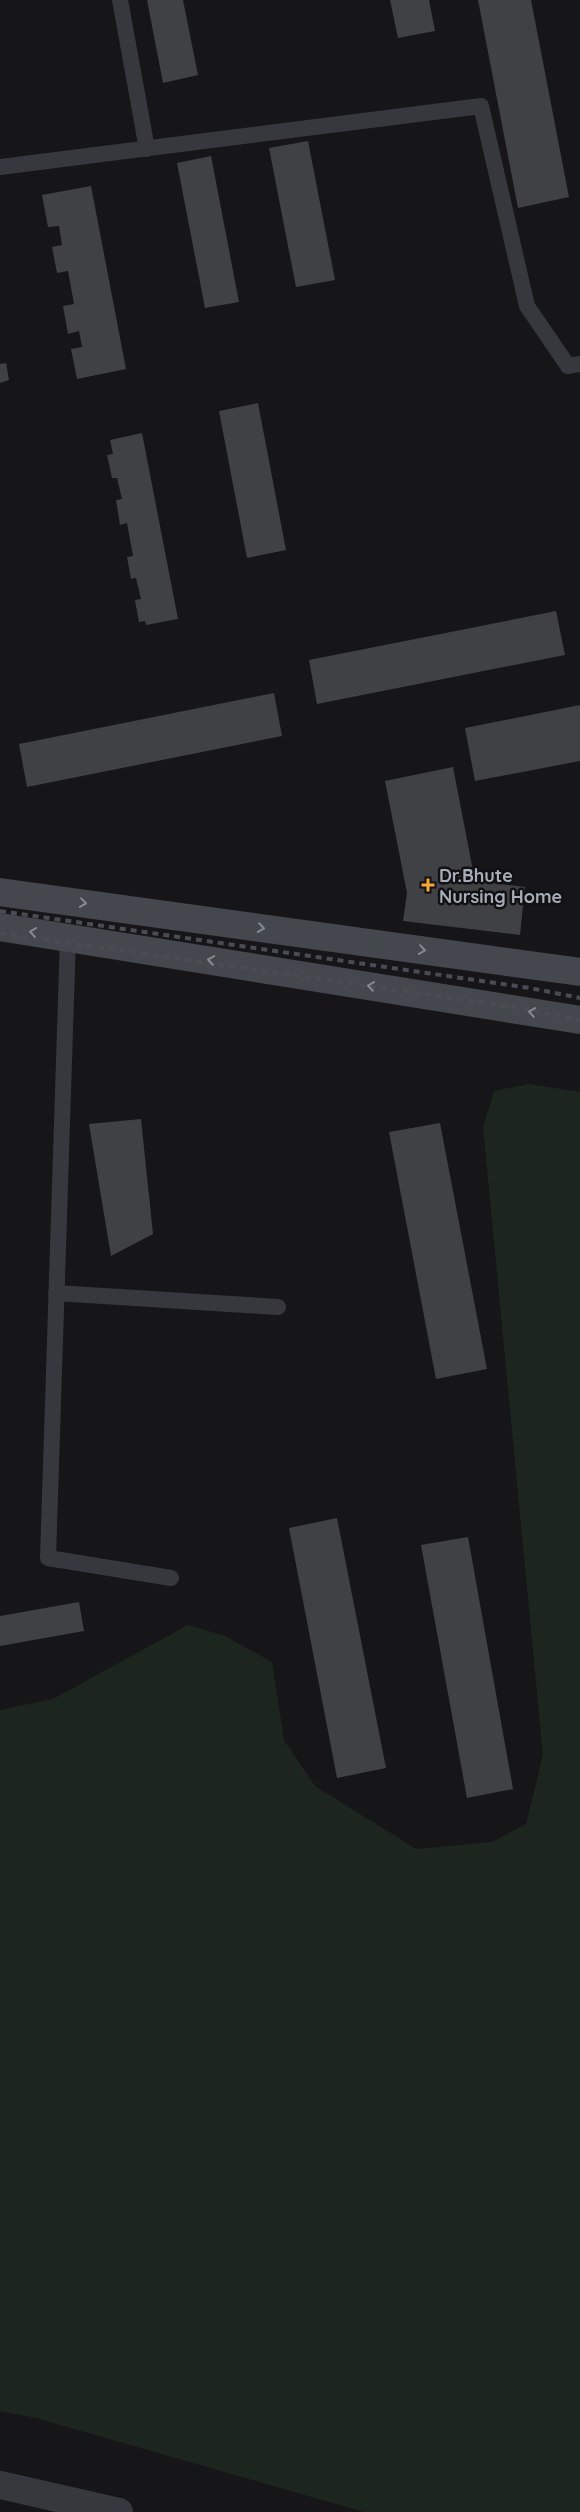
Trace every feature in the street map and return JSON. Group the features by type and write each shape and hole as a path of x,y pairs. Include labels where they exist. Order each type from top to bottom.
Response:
{"main road":[{"path":"0,892 580,972"},
{"path":"114,944 118,908"},
{"path":"0,927 580,1020"}],"street":[{"path":"0,2485 119,2512"}],"lane":[{"path":"120,0 147,149"},
{"path":"0,167 481,106 527,306 568,366 580,364"},
{"path":"68,937 48,1558 171,1578"},
{"path":"56,1293 278,1307"}],"shaded area":[{"path":"529,1084 580,1092 580,2512 364,2512 36,2418 0,2411 0,1710 53,1699 188,1625 225,1636 272,1662 284,1740 315,1786 416,1849 492,1842 526,1824 543,1755 483,1127 494,1091"}],"building":[{"path":"147,0 183,0 198,75 163,83"},
{"path":"390,0 429,0 435,31 398,38"},
{"path":"478,0 531,0 569,197 518,208"},
{"path":"308,141 335,280 296,287 269,148"},
{"path":"211,156 239,302 205,308 177,163"},
{"path":"91,186 126,369 77,379 71,349 82,347 79,331 68,334 63,306 74,304 68,271 57,273 52,247 62,245 59,226 48,227 42,195"},
{"path":"6,363 9,380 0,383 0,364"},
{"path":"258,403 286,550 247,558 219,411"},
{"path":"142,433 178,619 146,625 145,621 139,622 135,600 141,599 136,578 131,579 127,557 133,556 127,523 120,525 116,500 122,499 117,478 112,478 107,455 113,454 110,440"},
{"path":"556,611 565,655 317,704 309,660"},
{"path":"274,693 282,736 27,787 19,744"},
{"path":"580,705 580,761 475,781 465,728"},
{"path":"453,767 475,881 525,887 520,935 403,921 407,893 385,781"},
{"path":"141,1119 153,1234 111,1256 89,1124"},
{"path":"440,1123 487,1369 436,1379 389,1132"},
{"path":"337,1518 386,1768 337,1778 289,1528"},
{"path":"468,1537 513,1789 467,1798 421,1545"},
{"path":"79,1602 84,1631 0,1646 0,1616"}],"railway":[{"path":"0,911 530,988 580,998"},
{"path":"0,933 527,1009 580,1021"}],"place":[{"name":"Dr.Bhute Nursing Home","path":"428,885"}]}
